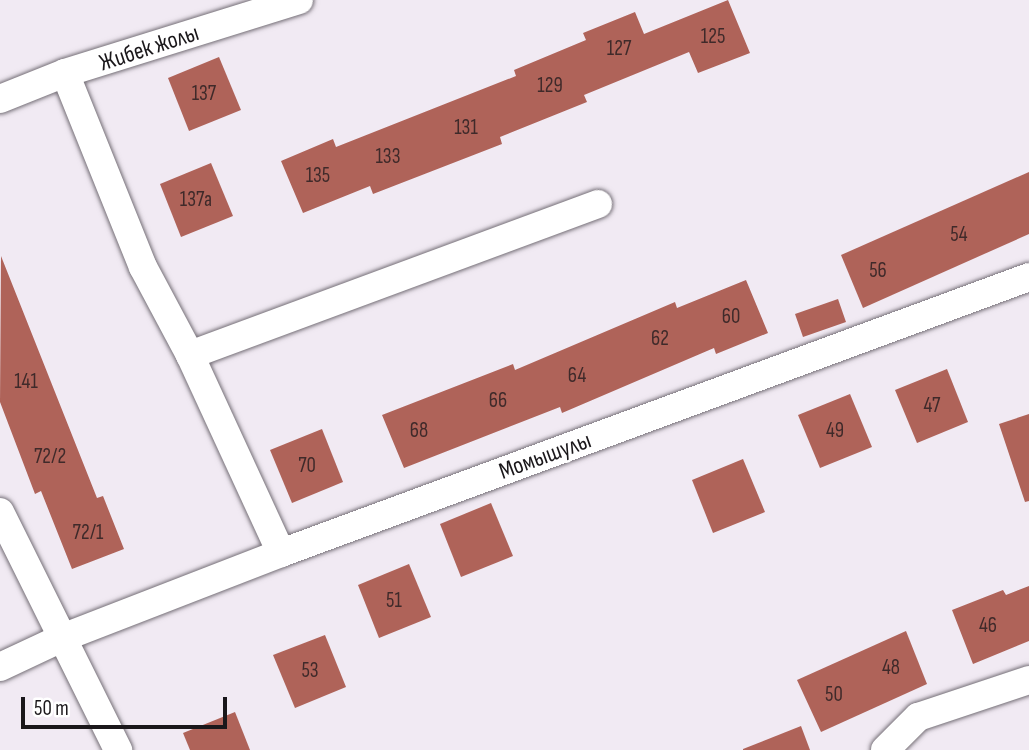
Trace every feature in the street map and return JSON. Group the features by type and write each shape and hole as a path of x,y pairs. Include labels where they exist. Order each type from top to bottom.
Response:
{"street":[{"name":"Жибек жолы","path":"0,99 65,73 299,0"},
{"path":"65,73 143,267 190,355 281,553"},
{"path":"190,355 598,204"},
{"name":"Момышулы","path":"0,667 62,638 281,553 1029,277"},
{"path":"0,512 118,750"},
{"path":"885,750 918,717 1029,680"}],"building":[{"path":"728,0 750,53 698,73 689,52 584,95 587,102 500,137 502,144 373,194 370,186 303,213 281,161 333,139 336,147 516,76 514,70 586,40 583,33 635,12 644,34"},
{"path":"219,57 241,110 189,131 168,78"},
{"path":"211,163 233,216 181,237 160,184"},
{"path":"1029,172 1029,234 863,308 841,255"},
{"path":"1,256 97,498 103,496 124,549 72,569 41,491 35,494 0,402"},
{"path":"746,280 768,333 716,354 714,348 562,413 560,407 404,468 382,415 513,364 515,370 675,302 677,308"},
{"path":"838,299 846,322 803,337 795,314"},
{"path":"947,369 968,422 917,443 895,390"},
{"path":"850,394 872,447 820,468 798,415"},
{"path":"1029,414 1029,501 1025,502 999,424"},
{"path":"322,429 343,482 292,503 270,450"},
{"path":"743,459 765,512 713,533 692,480"},
{"path":"491,503 513,556 461,577 440,524"},
{"path":"409,564 431,617 379,638 358,585"},
{"path":"1029,586 1029,641 973,664 952,610 1003,590 1006,595"},
{"path":"906,631 927,684 821,732 797,680"},
{"path":"325,635 346,687 295,708 273,655"},
{"path":"235,712 250,750 190,750 183,733"},
{"path":"801,726 810,750 743,750 743,749"}]}
